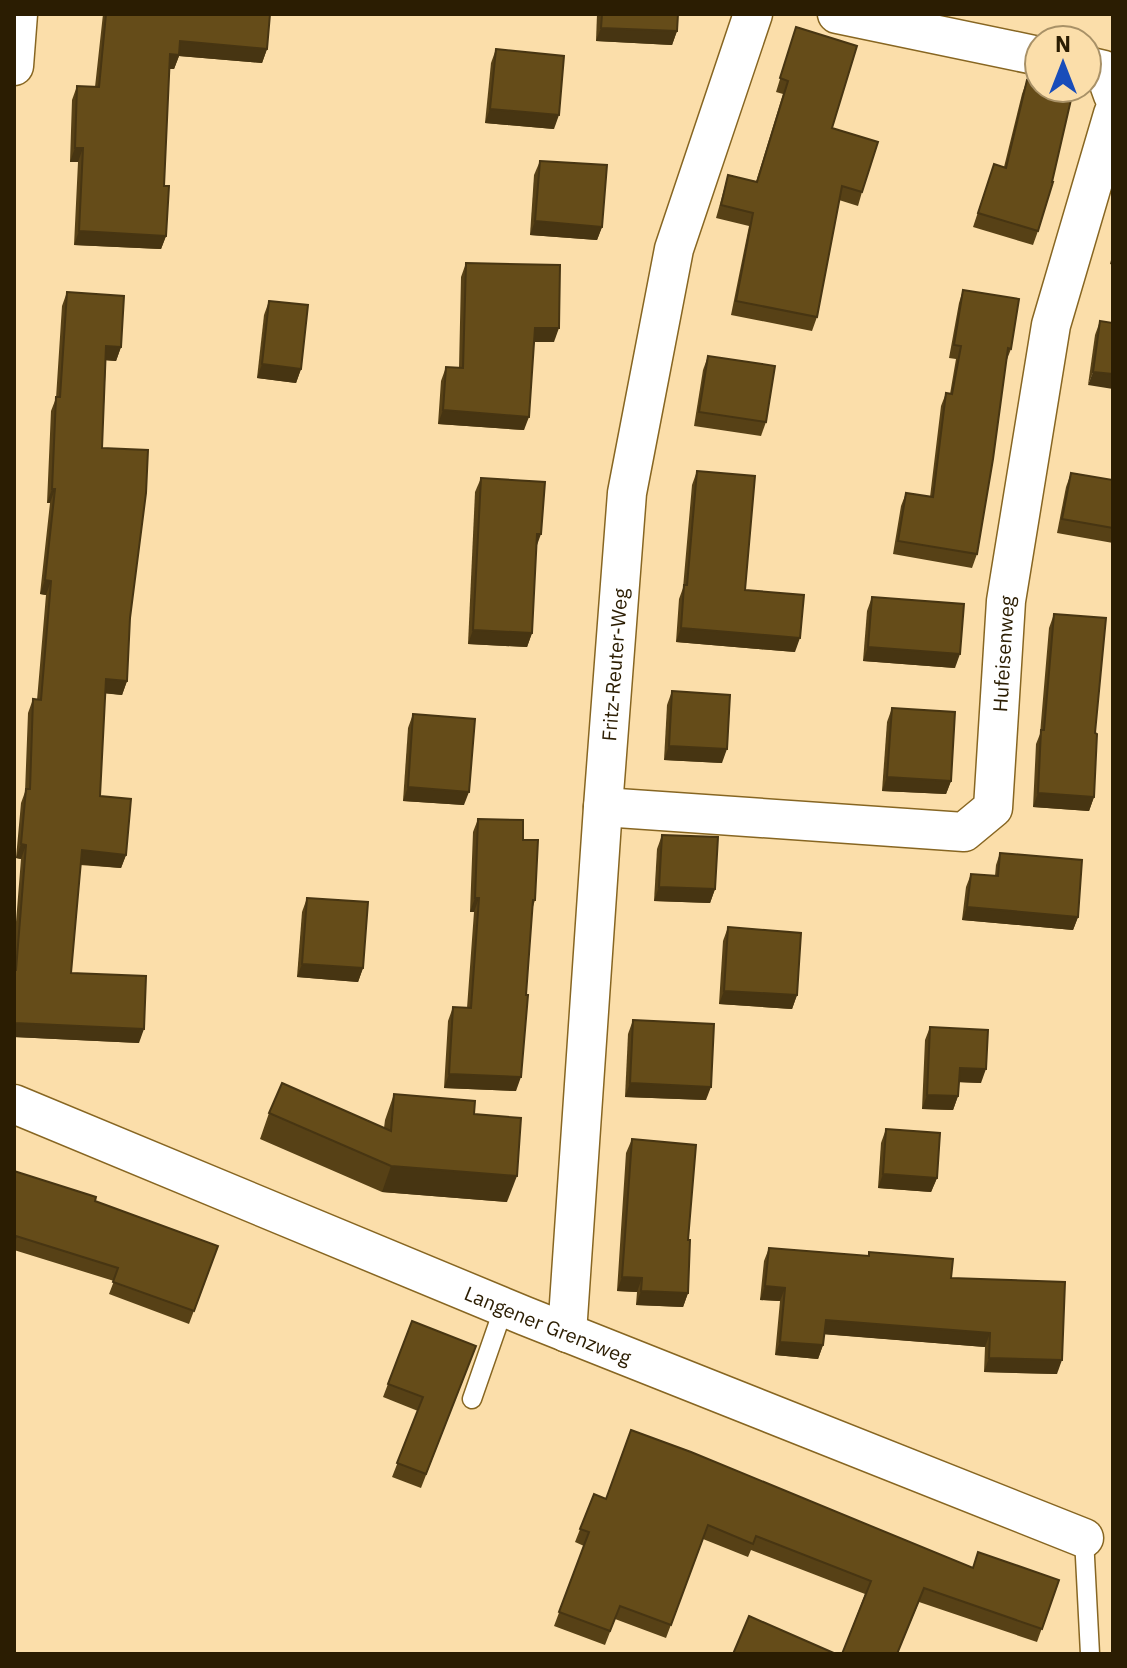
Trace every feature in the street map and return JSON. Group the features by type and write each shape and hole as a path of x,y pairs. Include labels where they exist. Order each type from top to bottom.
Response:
{"street":[{"path":"14,66 18,14"},
{"name":"Fritz-Reuter-Weg","path":"567,1333 627,493 674,249 753,14"},
{"path":"837,14 1023,53"},
{"path":"1103,70 1113,95"},
{"name":"Hufeisenweg","path":"603,807 964,832 993,808 1006,601 1051,325 1113,114"},
{"name":"Langener Grenzweg","path":"14,1104 567,1333 1084,1538"}],"lane":[{"path":"472,1399 504,1307"},
{"path":"1084,1538 1090,1654"}],"building":[{"path":"106,14 270,14 267,49 180,41 179,55 170,54 164,186 169,186 166,236 79,231 83,148 75,148 77,86 99,87"},
{"path":"602,14 678,14 677,31 601,28"},
{"path":"796,27 857,46 832,128 878,142 862,192 842,186 817,317 736,301 753,213 721,205 728,175 757,182 788,81 780,78"},
{"path":"496,49 564,56 559,115 490,109"},
{"path":"1023,97 1023,104 1070,104 1053,182 1038,231 978,213 994,164 1006,168"},
{"path":"540,161 607,165 602,227 535,221"},
{"path":"466,263 560,265 559,328 535,328 529,417 443,410 446,367 463,368"},
{"path":"963,290 1019,299 1011,349 1008,348 977,554 898,541 906,493 933,497 946,393 952,394 961,346 954,345"},
{"path":"67,292 124,296 121,347 106,346 102,448 148,450 146,493 130,618 127,681 106,679 100,796 131,799 126,855 82,850 71,973 146,976 144,1029 14,1023 14,970 26,845 21,844 26,789 30,789 33,699 41,700 51,581 45,580 55,489 52,489 56,397 60,397"},
{"path":"269,301 308,305 301,369 262,364"},
{"path":"1100,321 1113,323 1113,374 1093,372"},
{"path":"708,356 775,366 766,422 699,412"},
{"path":"697,471 755,476 745,590 804,595 800,638 681,628"},
{"path":"1071,473 1113,480 1113,528 1062,519"},
{"path":"481,478 545,482 541,534 537,534 532,633 473,630"},
{"path":"872,597 964,604 960,654 868,647"},
{"path":"1054,614 1106,618 1095,733 1094,797 1038,793 1041,730 1044,730"},
{"path":"672,691 730,695 727,749 669,746"},
{"path":"892,708 955,712 951,781 887,777"},
{"path":"413,714 475,719 469,792 408,787"},
{"path":"478,819 523,820 523,840 538,840 521,1077 449,1074 453,1007 471,1008 479,898 475,898"},
{"path":"662,835 718,837 715,889 659,887"},
{"path":"1000,853 1082,860 1078,917 967,907 971,874 998,876"},
{"path":"307,898 368,902 363,968 302,964"},
{"path":"728,927 801,933 797,995 724,991"},
{"path":"633,1020 714,1024 711,1087 630,1083"},
{"path":"930,1027 988,1030 986,1069 960,1068 958,1096 927,1095"},
{"path":"282,1083 391,1131 394,1094 475,1101 474,1114 521,1118 517,1176 391,1166 269,1113"},
{"path":"886,1129 940,1133 937,1178 883,1174"},
{"path":"632,1139 696,1145 688,1240 688,1293 641,1291 642,1278 622,1277"},
{"path":"14,1171 96,1197 95,1201 218,1246 194,1311 113,1282 118,1268 16,1236 14,1243"},
{"path":"769,1248 953,1259 951,1278 1065,1282 1062,1360 989,1358 990,1333 826,1320 823,1345 780,1342 785,1288 765,1286"},
{"path":"412,1321 476,1346 426,1474 397,1463 423,1397 388,1384"},
{"path":"631,1430 973,1568 978,1552 1059,1580 1042,1629 924,1588 897,1654 842,1654 871,1581 756,1536 753,1544 708,1525 671,1625 620,1606 610,1631 559,1612 589,1532 580,1529 594,1494 606,1499"},
{"path":"749,1616 836,1654 733,1654"}]}
